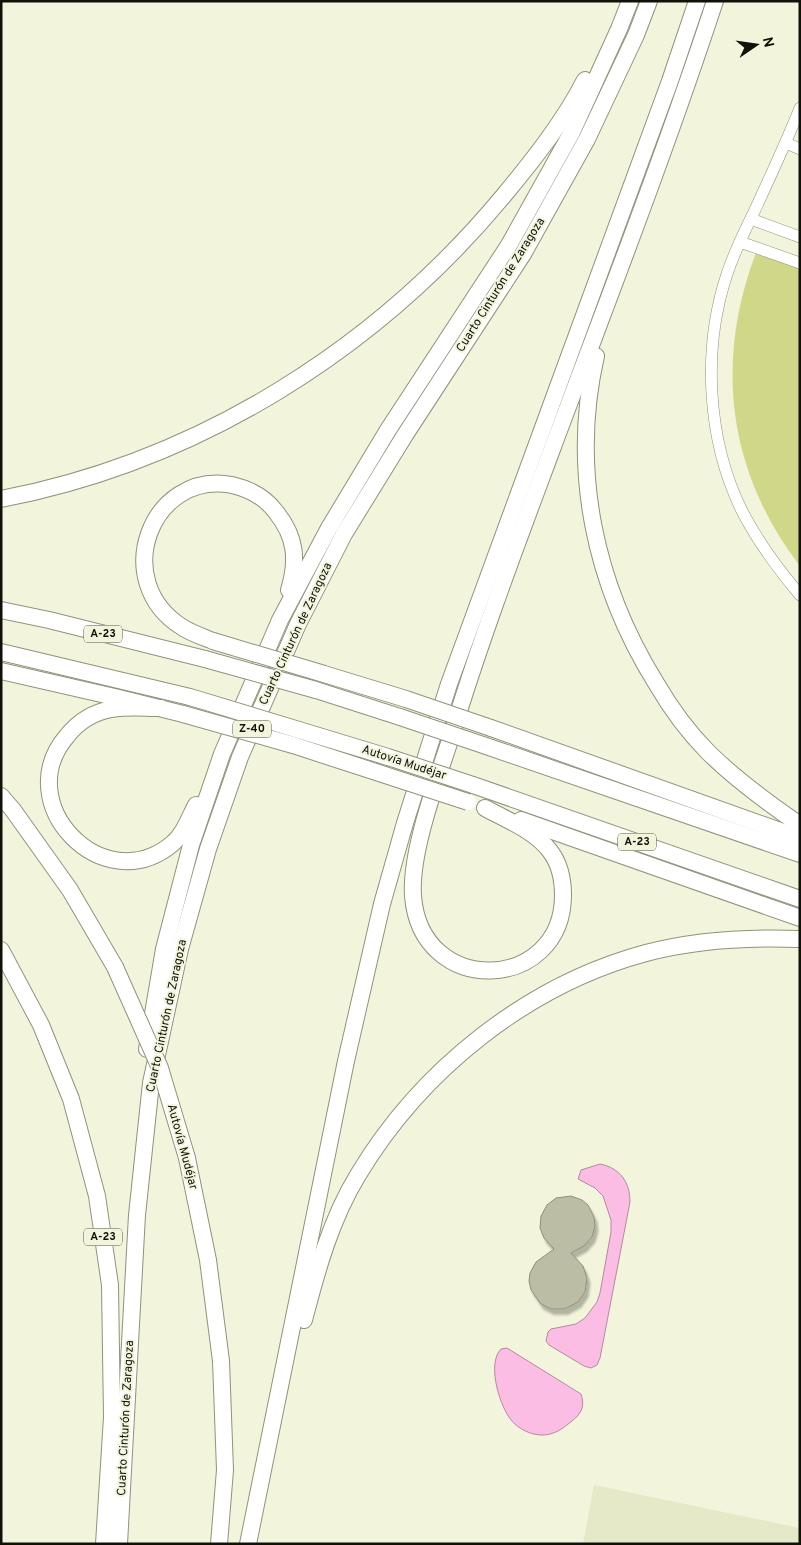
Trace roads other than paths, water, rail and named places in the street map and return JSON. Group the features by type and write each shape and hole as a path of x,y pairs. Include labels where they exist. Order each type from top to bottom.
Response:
{"highway":[{"path":"1,499 106,471 202,432 245,412 325,362 403,300 479,226 532,162 577,95 622,1"},
{"path":"161,708 131,707 98,713 73,729 62,741 52,764 50,793 60,823 78,843 100,856 117,860 149,856 172,844 181,834 222,754 280,620 329,528 383,438 509,245 572,132 620,29 630,1"},
{"name":"Cuarto Cinturón de Zaragoza","path":"119,1544 137,1214 151,1083 180,950 208,849 240,757 298,624 344,534 405,435 523,254 587,139 636,35 649,1"},
{"path":"253,1526 346,1061 382,904 405,823 449,684 670,81 696,1"},
{"path":"485,808 528,832 551,852 562,878 563,904 561,918 555,932 537,953 510,968 483,971 457,964 442,954 427,941 416,914 413,898 413,880 425,824 465,691 503,580 659,164 715,1"},
{"path":"609,297 590,380 586,431 588,491 597,544 615,604 639,657 670,706 707,752 746,786 800,825"},
{"path":"280,620 295,566 295,553 292,541 281,518 264,499 254,492 239,487 209,484 181,494 168,504 155,520 148,534 144,547 143,564 151,594 159,607 182,627 213,641 324,674 491,728 800,838"},
{"name":"A-23","path":"1,610 49,620 316,690 486,746 800,854"},
{"name":"Autovía Mudéjar","path":"1,652 190,697 388,757 800,899"},
{"path":"1,671 161,708 293,745 468,802 800,918"},
{"path":"137,1214 141,1083 164,949 191,845 222,754"},
{"name":"Autovía Mudéjar","path":"1,796 70,890 115,967 160,1068 187,1158 208,1260 221,1361 225,1470 219,1544"},
{"path":"248,1544 317,1266 334,1223 357,1176 390,1126 420,1092 461,1053 504,1020 547,994 596,971 646,953 701,943 760,938 800,939"},
{"name":"A-23","path":"1,950 41,1026 72,1099 98,1196 110,1285 112,1417 104,1544"}],"street":[{"path":"800,108 726,276 716,321 711,374 717,431 725,465 742,509 767,553 800,595"},
{"path":"786,143 800,149"},
{"path":"751,219 800,238"},
{"path":"740,242 800,263"}]}
